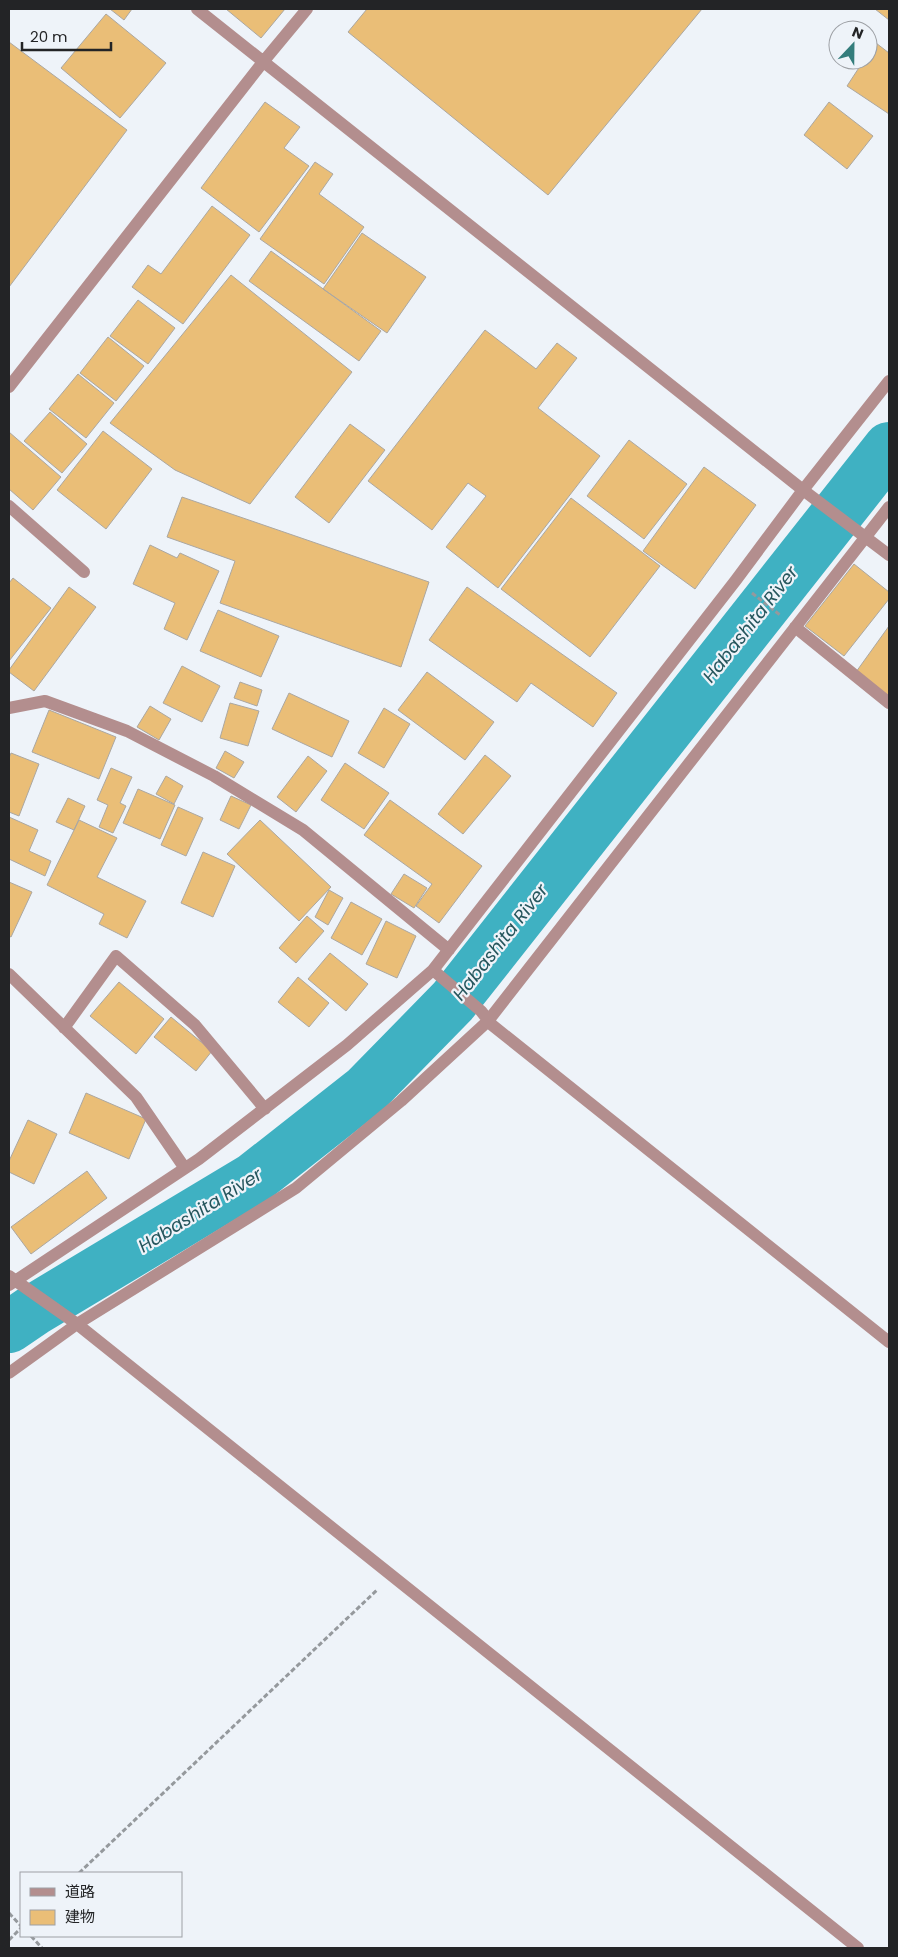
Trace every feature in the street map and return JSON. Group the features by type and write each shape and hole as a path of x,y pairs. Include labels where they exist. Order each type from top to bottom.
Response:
{"street":[{"path":"197,9 808,494 889,555"},
{"path":"9,387 263,62 307,9"},
{"path":"858,1948 73,1322 14,1281 184,1167 199,1159 348,1046 437,973 449,950 736,580 808,494 889,381"},
{"path":"9,506 84,572"},
{"path":"9,1373 73,1322 296,1188 401,1101 485,1016 791,624 862,535 889,507"},
{"path":"791,624 889,703"},
{"path":"9,708 45,701 127,731 214,776 303,830 449,950"},
{"path":"64,1028 116,956 194,1025 265,1109"},
{"path":"437,973 485,1016 889,1342"},
{"path":"9,974 136,1097 184,1167"}],"path":[{"path":"745,587 791,624"},
{"path":"80,1872 392,1576"},
{"path":"9,1913 20,1926"},
{"path":"9,1940 20,1928"},
{"path":"32,1937 42,1948"}],"building":[{"path":"110,9 132,9 124,20"},
{"path":"226,9 285,9 261,38"},
{"path":"367,9 702,9 548,195 348,32"},
{"path":"875,9 889,9 889,20"},
{"path":"106,14 166,63 120,118 61,68"},
{"path":"9,42 127,130 9,287"},
{"path":"878,45 889,53 889,114 847,86 857,70 878,70"},
{"path":"265,102 300,127 284,148 309,166 259,232 201,188"},
{"path":"829,102 873,136 847,169 804,135"},
{"path":"315,162 333,174 319,194 364,227 324,284 260,239"},
{"path":"212,206 250,235 183,324 132,287 148,265 161,274"},
{"path":"362,233 426,277 387,333 323,289"},
{"path":"271,251 381,331 359,361 249,281"},
{"path":"231,275 352,372 250,504 175,470 110,423"},
{"path":"138,300 175,328 148,364 110,336"},
{"path":"485,330 536,369 557,343 577,358 538,408 600,456 498,588 446,547 486,496 468,483 432,530 368,481"},
{"path":"108,337 144,366 116,401 80,373"},
{"path":"78,374 114,403 86,438 49,409"},
{"path":"50,412 87,444 62,473 24,441"},
{"path":"350,424 385,450 329,523 295,497"},
{"path":"103,431 152,469 106,529 57,490"},
{"path":"9,432 61,477 33,510 9,489"},
{"path":"629,440 687,484 644,539 587,496"},
{"path":"704,467 756,505 695,589 643,551"},
{"path":"182,497 429,582 401,667 220,603 235,561 167,537"},
{"path":"571,498 660,566 590,657 501,589"},
{"path":"150,545 177,558 180,553 219,571 187,640 164,629 175,603 133,584"},
{"path":"854,564 889,592 889,599 844,656 805,626"},
{"path":"13,578 51,608 9,661 9,583"},
{"path":"69,587 96,607 34,691 9,672 9,670"},
{"path":"467,587 617,693 593,727 531,683 517,702 429,640"},
{"path":"218,610 279,636 261,677 200,651"},
{"path":"889,626 889,696 856,672"},
{"path":"182,666 220,686 202,722 163,703"},
{"path":"427,672 494,722 465,760 398,710"},
{"path":"240,682 262,690 257,706 234,698"},
{"path":"289,693 349,721 332,757 272,729"},
{"path":"230,703 259,711 248,746 220,738"},
{"path":"150,706 171,719 159,740 137,727"},
{"path":"384,708 410,724 384,768 358,753"},
{"path":"49,710 116,737 99,779 32,752"},
{"path":"225,751 244,762 234,778 216,768"},
{"path":"11,753 39,764 19,816 9,812 9,758"},
{"path":"485,755 511,776 463,834 438,814"},
{"path":"308,756 327,771 296,812 277,797"},
{"path":"345,763 389,793 364,829 321,800"},
{"path":"111,768 132,777 120,803 126,806 113,833 99,827 108,805 97,800"},
{"path":"166,776 183,786 174,804 156,794"},
{"path":"138,789 175,805 160,839 123,823"},
{"path":"231,796 251,805 239,829 220,820"},
{"path":"68,798 85,806 74,830 56,822"},
{"path":"390,800 482,866 439,923 416,906 432,884 364,835"},
{"path":"178,807 203,818 186,856 161,845"},
{"path":"9,817 38,830 29,851 51,861 45,876 9,859"},
{"path":"79,820 117,838 97,877 146,901 127,938 99,924 104,914 47,885"},
{"path":"260,820 331,887 299,921 227,854"},
{"path":"203,852 235,866 213,917 181,903"},
{"path":"404,874 427,888 414,908 391,894"},
{"path":"9,882 32,892 11,937 9,936"},
{"path":"329,890 343,898 328,925 315,917"},
{"path":"351,902 382,919 362,955 331,938"},
{"path":"307,916 324,931 296,963 279,948"},
{"path":"386,921 416,936 397,978 366,964"},
{"path":"330,953 368,984 346,1011 308,979"},
{"path":"298,977 329,1003 309,1027 278,1002"},
{"path":"119,982 164,1019 136,1054 90,1016"},
{"path":"171,1017 212,1051 196,1071 154,1037"},
{"path":"86,1093 146,1119 129,1159 69,1133"},
{"path":"28,1120 57,1134 34,1184 9,1172 9,1161"},
{"path":"87,1171 107,1198 31,1254 11,1227"}],"waterway":[{"name":"Habashita River","path":"9,1327 34,1310 254,1178 366,1090 453,1001 889,448"}]}
